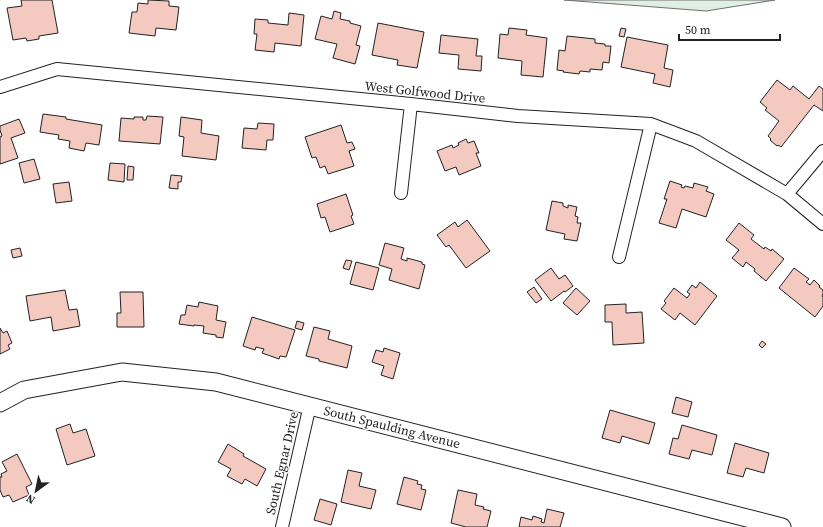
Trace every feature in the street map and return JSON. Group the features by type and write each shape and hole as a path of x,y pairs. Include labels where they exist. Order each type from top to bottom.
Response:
{"street":[{"name":"West Golfwood Drive","path":"0,87 57,69 518,116 651,124 696,140 787,194 823,224"},
{"path":"401,193 410,104"},
{"path":"619,257 651,124"},
{"path":"787,194 823,151"},
{"name":"South Spaulding Avenue","path":"0,403 24,390 122,372 216,382 782,527"},
{"name":"South Egnar Drive","path":"282,527 310,406"}],"green space":[{"path":"564,0 775,0 706,11"}],"building":[{"path":"21,0 52,0 58,33 39,36 39,39 27,41 26,38 13,40 7,8 22,6"},
{"path":"148,0 169,1 169,6 179,7 176,30 156,28 155,36 129,33 132,12 137,12 138,3 148,4"},
{"path":"334,11 341,13 340,19 350,21 350,23 361,26 356,45 360,46 355,64 333,58 337,44 315,39 321,16 332,19"},
{"path":"289,13 304,15 301,46 275,43 274,52 255,50 257,34 254,34 255,19 268,20 268,23 288,25"},
{"path":"378,23 424,32 417,68 397,65 398,60 372,55"},
{"path":"509,28 527,30 526,35 547,38 543,77 521,75 522,61 498,58 500,34 508,35"},
{"path":"621,28 626,29 624,37 619,36"},
{"path":"441,35 478,39 476,56 482,56 481,71 458,69 459,55 439,53"},
{"path":"567,36 595,39 595,43 611,46 609,63 603,62 602,70 590,69 590,72 580,71 579,74 557,70 559,50 565,51"},
{"path":"627,37 668,45 664,68 673,70 670,87 653,83 655,74 621,67"},
{"path":"777,80 790,90 793,86 809,99 819,86 823,89 823,111 814,105 781,147 778,145 777,146 768,136 779,121 765,110 767,108 760,102"},
{"path":"43,114 66,117 66,119 102,125 99,145 86,143 84,151 69,148 70,141 58,139 59,135 40,132"},
{"path":"147,116 163,117 160,144 119,141 121,118 134,119 134,117 143,117 143,120 146,120"},
{"path":"181,117 202,120 201,133 219,136 216,160 182,156 184,137 179,136"},
{"path":"19,119 25,133 11,138 18,158 0,164 0,137 2,136 0,126"},
{"path":"258,123 274,124 273,140 267,140 266,150 242,148 244,128 257,129"},
{"path":"341,125 347,143 352,142 355,149 349,151 354,166 328,174 325,166 320,168 316,157 312,158 305,137"},
{"path":"466,139 468,143 474,141 479,153 476,153 481,166 459,175 456,167 445,171 437,151 452,145 453,148 459,145 458,143"},
{"path":"34,159 40,179 24,183 19,163"},
{"path":"110,163 125,164 124,182 108,180"},
{"path":"128,166 134,167 133,180 127,180"},
{"path":"171,175 182,176 181,182 178,182 178,189 169,188"},
{"path":"670,181 682,185 681,187 684,188 685,186 693,188 694,183 708,187 706,191 714,194 706,217 682,209 676,228 659,223 667,199 664,199"},
{"path":"69,182 72,201 56,203 53,184"},
{"path":"346,194 353,215 351,216 354,224 330,232 325,217 321,218 317,204"},
{"path":"552,201 563,203 563,206 568,208 568,205 577,207 575,216 578,217 577,223 581,223 577,241 564,239 565,234 546,230"},
{"path":"467,220 490,251 466,268 449,245 446,247 437,235 455,222 458,227"},
{"path":"739,223 754,235 751,239 764,249 765,247 771,251 772,249 784,259 766,281 746,262 743,267 732,258 739,250 726,240"},
{"path":"385,243 404,248 401,259 407,261 407,258 422,262 422,264 425,265 419,289 389,280 392,269 379,265"},
{"path":"20,248 22,256 13,258 11,250"},
{"path":"346,260 352,261 349,270 343,268"},
{"path":"356,262 379,268 373,290 350,284"},
{"path":"551,268 559,279 565,275 573,286 551,301 535,280"},
{"path":"794,268 809,279 806,282 810,285 814,280 823,290 823,306 815,317 779,288"},
{"path":"700,282 717,296 695,325 680,313 675,320 661,309 666,303 664,301 674,288 687,298 690,294 687,292 692,285 696,288"},
{"path":"534,287 542,299 536,303 527,292"},
{"path":"576,288 590,301 577,315 563,303"},
{"path":"65,290 69,310 77,309 80,326 53,331 51,317 30,321 26,296"},
{"path":"120,292 143,292 144,327 117,327 117,313 121,313"},
{"path":"199,302 218,306 216,320 226,322 223,338 216,337 216,335 203,333 204,326 179,324 181,315 185,315 187,305 198,307"},
{"path":"626,304 626,313 642,312 644,343 613,345 612,322 605,322 605,305"},
{"path":"252,317 295,330 286,357 280,356 279,359 262,353 264,349 256,347 255,350 243,346"},
{"path":"297,321 304,323 302,330 295,328"},
{"path":"314,327 330,331 328,339 352,346 347,368 306,356"},
{"path":"0,328 3,333 7,331 12,343 8,345 10,349 0,354"},
{"path":"762,341 766,344 762,348 759,345"},
{"path":"384,348 400,353 393,379 381,375 384,366 372,362 376,350 383,352"},
{"path":"676,397 692,402 688,417 672,413"},
{"path":"610,410 655,423 649,444 622,436 620,443 602,438"},
{"path":"70,424 73,433 86,429 95,456 67,465 56,429"},
{"path":"682,425 717,435 712,455 692,450 689,459 669,454 673,438 678,439"},
{"path":"735,443 769,453 764,473 746,468 743,477 727,473"},
{"path":"228,444 244,454 243,456 266,469 257,486 245,479 242,484 227,476 231,469 218,462"},
{"path":"17,454 32,484 26,487 29,495 13,502 9,495 3,497 0,490 0,477 2,477 1,474 7,471 2,462"},
{"path":"348,470 362,473 359,486 376,490 371,509 341,502"},
{"path":"404,477 418,481 417,484 422,485 421,489 426,490 421,510 397,504"},
{"path":"458,490 477,494 475,505 484,507 483,509 491,511 487,527 466,527 451,523"},
{"path":"320,499 337,504 331,525 314,520"},
{"path":"547,509 564,513 560,527 519,527 521,517 532,520 533,516 542,519 541,522 544,523"}]}
